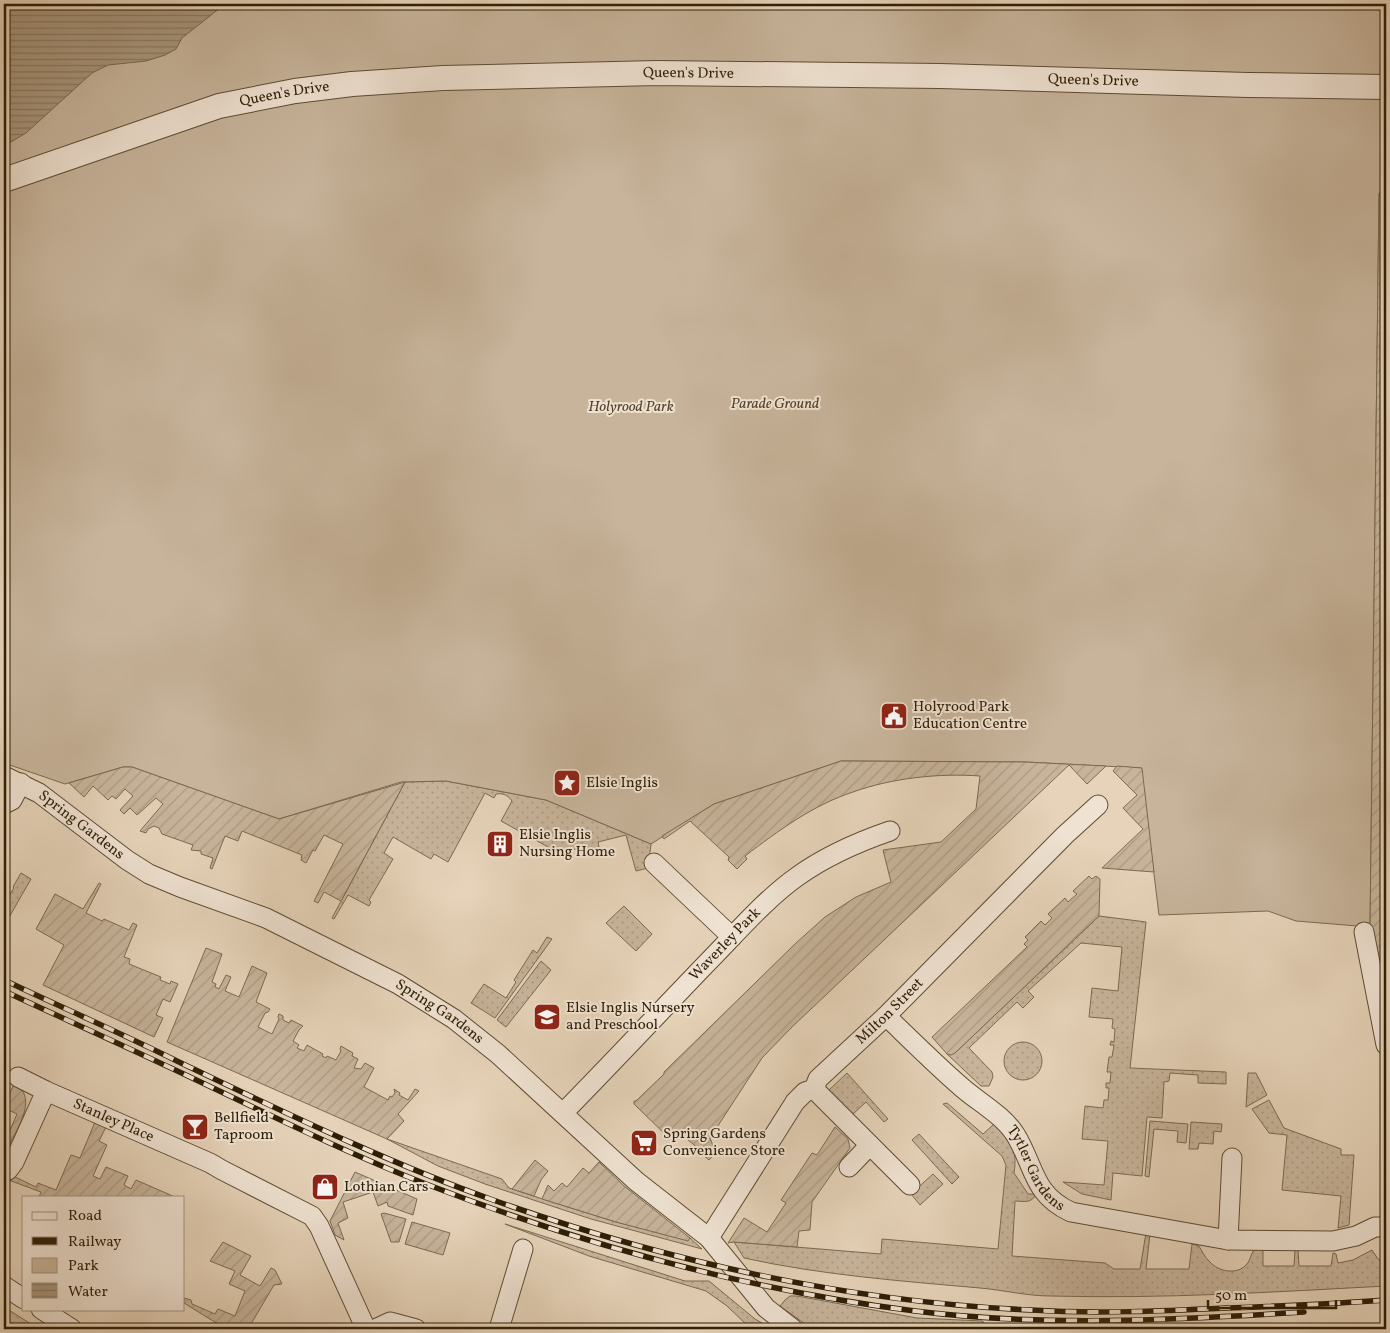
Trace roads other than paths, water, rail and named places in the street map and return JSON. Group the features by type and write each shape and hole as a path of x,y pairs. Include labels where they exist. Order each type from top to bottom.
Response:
{"street":[{"name":"Queen's Drive","path":"4,180 219,106 295,91 443,78 667,74 940,76 1386,87"},
{"path":"4,804 12,800 12,780"},
{"name":"Spring Gardens","path":"12,780 39,792 127,860 149,874 266,918 360,964 423,999 481,1040 636,1181 709,1238 766,1308 793,1329"},
{"name":"Milton Street","path":"709,1238 796,1102 805,1092 814,1089 818,1080 886,1016 1098,805"},
{"name":"Waverley Park","path":"563,1113 775,894 800,874 841,851 890,831"},
{"path":"654,863 732,937"},
{"path":"1364,932 1386,1045"},
{"name":"Tytler Gardens","path":"886,1016 958,1084 1003,1120 1018,1141 1039,1185 1049,1197 1072,1212 1228,1240 1328,1242 1347,1239 1375,1227 1386,1227"},
{"name":"Stanley Place","path":"18,1077 210,1163 312,1216 319,1226 366,1329"},
{"path":"814,1089 910,1185"},
{"path":"4,1172 14,1162 46,1091"},
{"path":"849,1167 870,1144"},
{"path":"1228,1240 1232,1158"},
{"path":"499,1329 523,1250"},
{"path":"4,1286 22,1297"},
{"path":"43,1310 72,1329"},
{"path":"375,1329 390,1322 416,1329"}],"water":[{"path":"4,4 225,4 182,38 176,49 165,55 146,61 108,65 92,73 26,133 4,146"}],"railway":[{"path":"4,980 374,1153 453,1185 558,1222 691,1260 826,1288 894,1298 1031,1310 1080,1312 1154,1311 1386,1300"},
{"path":"4,991 329,1143 426,1184 545,1227 728,1278 852,1302 915,1311 1012,1319 1158,1319 1304,1312"}],"place":[{"name":"Holyrood Park Education Centre","path":"894,716"},
{"name":"Elsie Inglis","path":"567,783"},
{"name":"Elsie Inglis Nursing Home","path":"500,844"},
{"name":"Elsie Inglis Nursery and Preschool","path":"547,1017"},
{"name":"Bellfield Taproom","path":"195,1127"},
{"name":"Spring Gardens Convenience Store","path":"644,1143"},
{"name":"Lothian Cars","path":"325,1187"}],"park label":[{"name":"Parade Ground","path":"775,404"},
{"name":"Holyrood Park","path":"631,407"}]}
